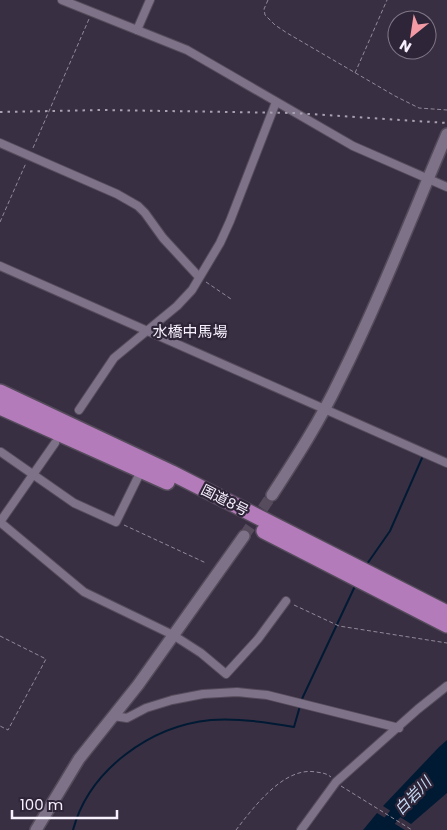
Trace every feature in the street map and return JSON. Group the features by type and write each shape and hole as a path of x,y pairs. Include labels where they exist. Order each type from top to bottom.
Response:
{"highway":[{"name":"国道8号","path":"0,392 172,473 447,612"},
{"name":"国道8号","path":"0,407 168,482 447,625"}],"street":[{"path":"62,0 188,50 353,146 447,187"},
{"path":"137,30 150,0"},
{"path":"80,410 114,358 177,306 192,290 220,243 230,221 276,102"},
{"path":"272,495 325,408 356,346 447,134"},
{"path":"0,143 117,194 138,206 163,238 199,277"},
{"path":"0,266 447,463"},
{"path":"55,443 0,522 84,592 174,635 201,653 226,674 258,639 286,601"},
{"path":"1,452 74,503 116,522 141,470"},
{"path":"36,830 79,759 138,685 244,536"},
{"path":"300,830 339,784 418,709 447,686"},
{"path":"113,716 127,718 146,708 172,700 203,694 236,692 267,695 399,728"}],"path":[{"path":"268,0 264,9 265,15 275,25 355,74 419,108 447,110"},
{"path":"355,74 387,0"},
{"path":"0,222 92,12"},
{"path":"199,277 231,299"},
{"path":"116,522 206,563"},
{"path":"286,601 339,626 447,643"},
{"path":"0,636 46,659 8,730 0,726"},
{"path":"236,830 259,802 281,782 298,774 312,771 327,774 339,784 412,830"}],"water":[{"path":"447,740 447,793 411,824 383,806 439,747"},
{"path":"377,813 405,830 363,830"}],"waterway":[{"path":"367,564 390,531 422,458"},
{"path":"301,701 355,586"},
{"path":"73,830 81,808 93,788 108,770 125,755 145,742 166,731 188,724 211,720 253,721 294,727 300,706"},
{"name":"白岩川","path":"382,830 405,802"}],"tunnel":[{"path":"244,536 272,495"}],"railway":[{"path":"0,112 103,110 294,113 447,123"}],"district":[{"name":"水橋中馬場","path":"190,332"}]}
